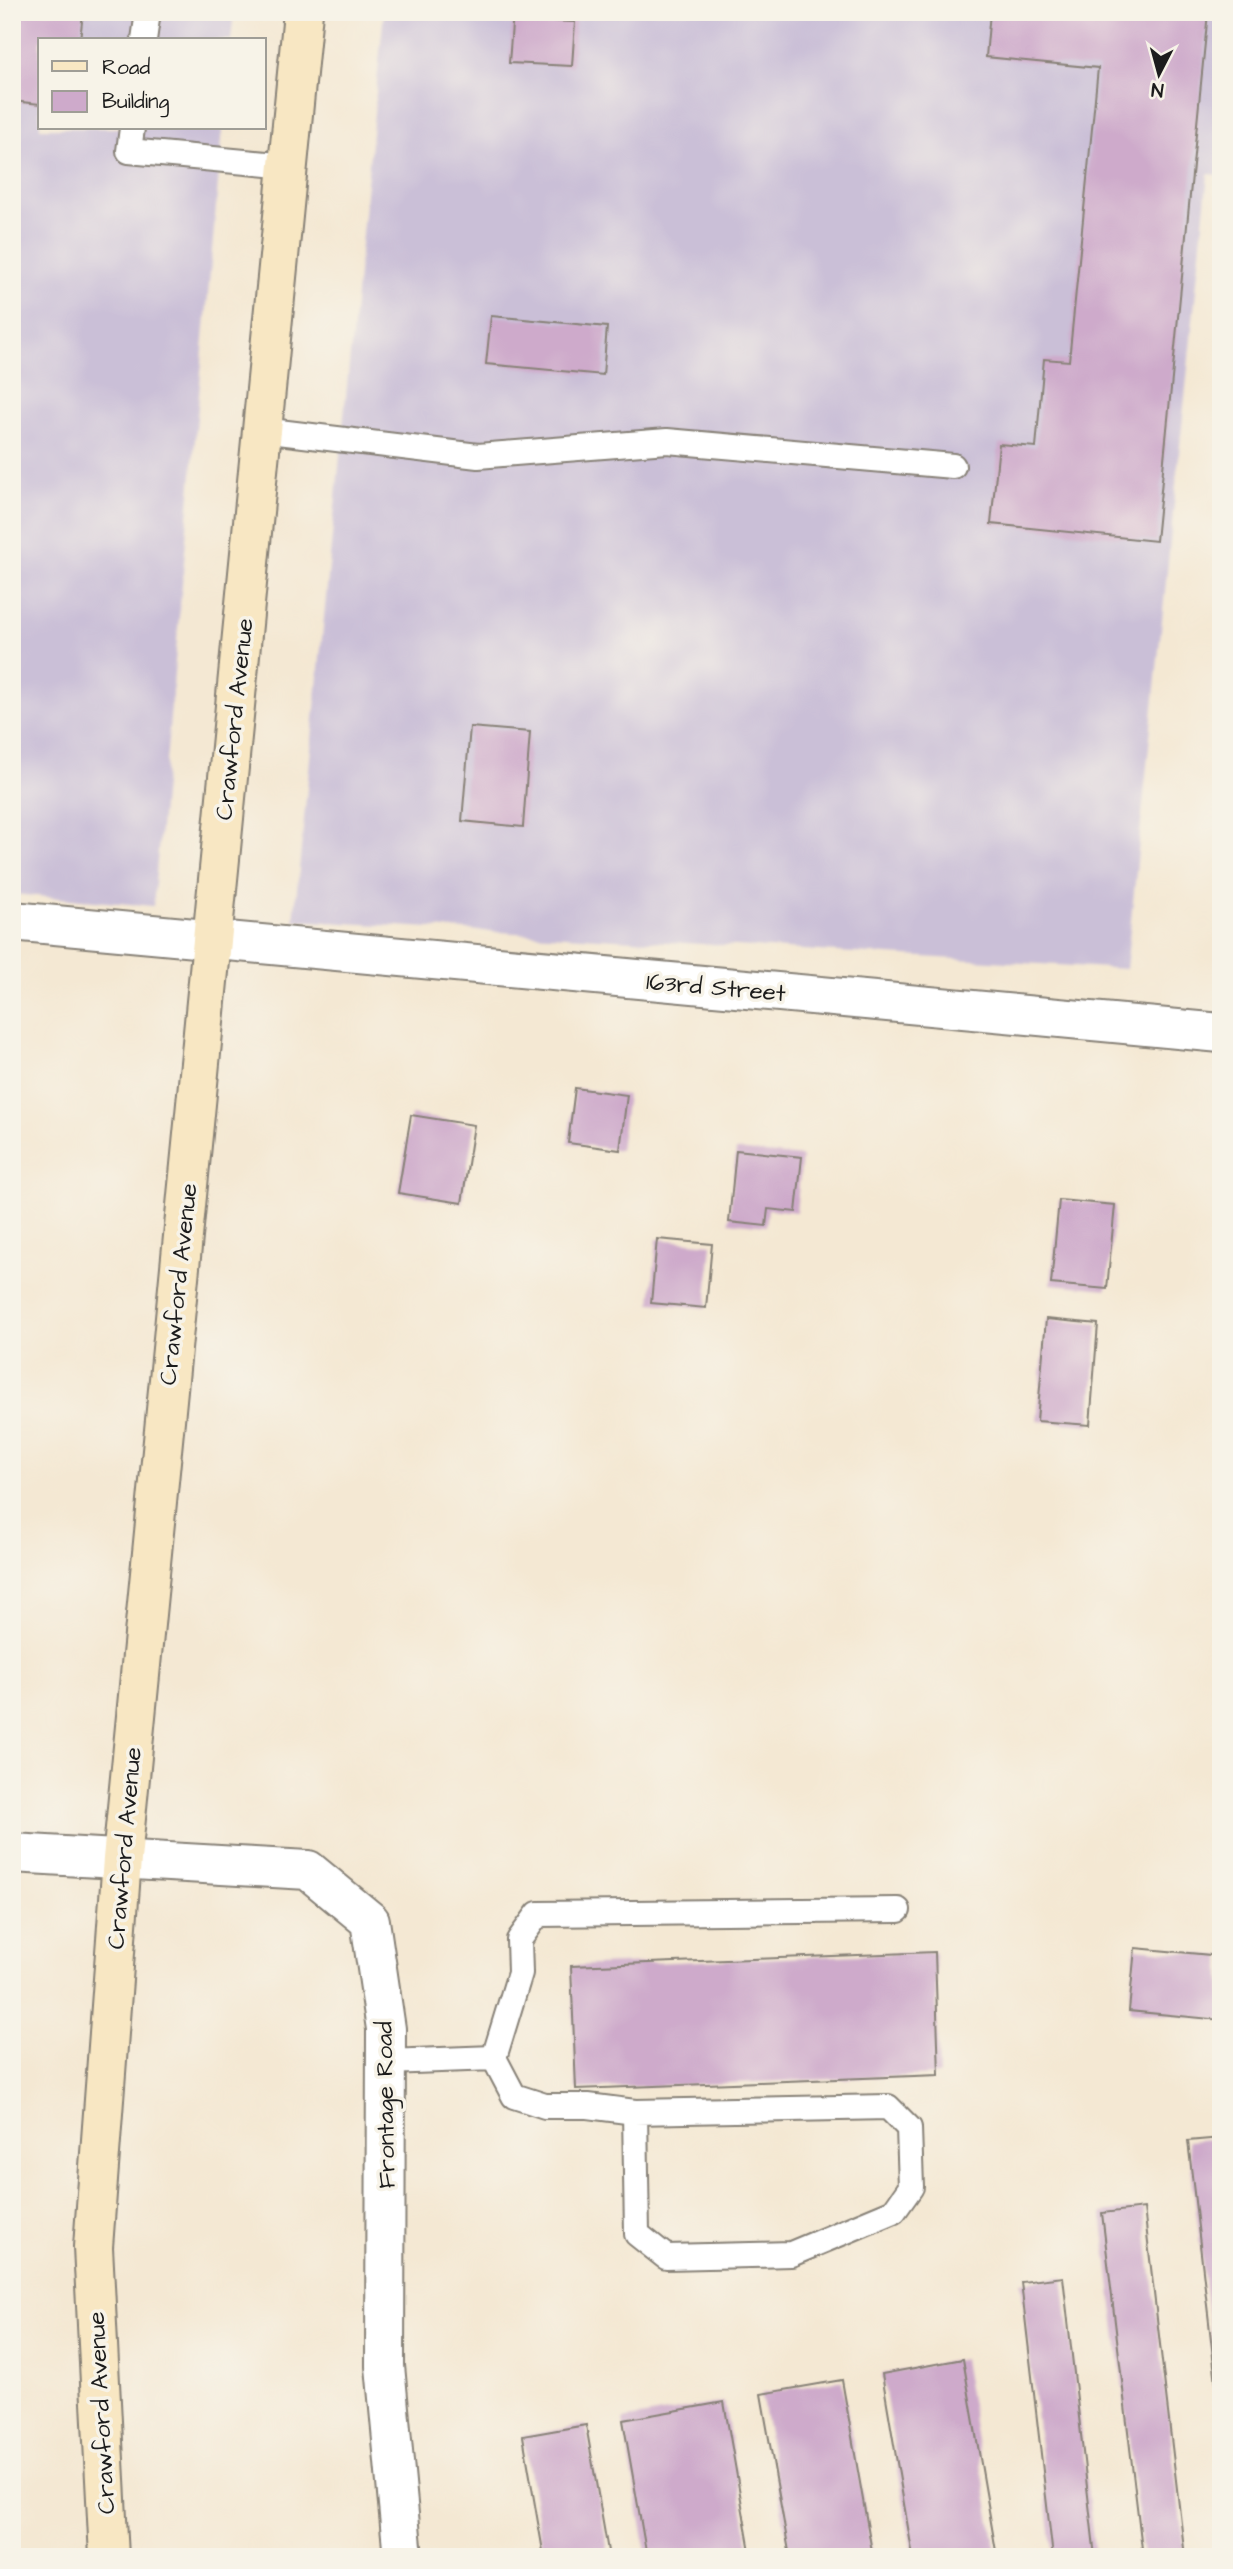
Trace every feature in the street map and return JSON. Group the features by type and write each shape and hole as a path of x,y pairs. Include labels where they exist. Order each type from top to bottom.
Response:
{"main road":[{"name":"Crawford Avenue","path":"109,2557 93,2247 122,1859 303,12"}],"street":[{"name":"163rd Street","path":"12,921 212,942 1221,1033"},
{"name":"Frontage Road","path":"12,1853 308,1870 370,1921 386,2029 385,2366 403,2557"}],"lane":[{"path":"144,38 148,12"},
{"path":"132,130 129,151 288,166"},
{"path":"262,430 478,456 667,441 954,466"},
{"path":"635,2112 637,2234 666,2257 791,2254 894,2211 911,2187 909,2128 888,2107 635,2112 588,2106 545,2106 514,2096 494,2058 520,1973 519,1940 538,1914 898,1910"},
{"path":"387,2062 494,2058"}],"shaded area":[{"path":"12,12 234,12 231,38 38,38 38,130 223,130 153,906 12,894"},
{"path":"384,12 1221,12 1221,175 1208,174 1126,969 294,920"}],"building":[{"path":"12,12 83,12 80,38 38,38 38,104 12,101"},
{"path":"513,12 552,12 551,21 575,22 572,66 509,63"},
{"path":"990,12 1208,12 1156,541 991,524 999,444 1036,447 1044,359 1069,361 1098,68 986,57"},
{"path":"491,316 607,327 603,375 486,364"},
{"path":"470,727 530,732 523,827 462,821"},
{"path":"575,1088 627,1095 620,1150 568,1143"},
{"path":"411,1115 474,1125 462,1203 398,1193"},
{"path":"736,1150 802,1157 796,1212 768,1209 766,1226 729,1222"},
{"path":"1059,1200 1115,1205 1107,1289 1051,1284"},
{"path":"657,1239 712,1244 706,1308 651,1303"},
{"path":"1046,1319 1098,1324 1090,1425 1037,1421"},
{"path":"1135,1948 1221,1956 1221,2020 1129,2011"},
{"path":"935,1952 939,2075 576,2089 571,1966"},
{"path":"1221,2138 1221,2409 1219,2409 1188,2141"},
{"path":"1144,2208 1185,2557 1143,2557 1102,2213"},
{"path":"1063,2277 1095,2557 1053,2557 1021,2282"},
{"path":"963,2359 997,2557 913,2557 882,2374"},
{"path":"842,2380 873,2557 790,2557 761,2394"},
{"path":"724,2402 751,2557 647,2557 623,2420"},
{"path":"586,2425 609,2557 544,2557 523,2436"}]}
